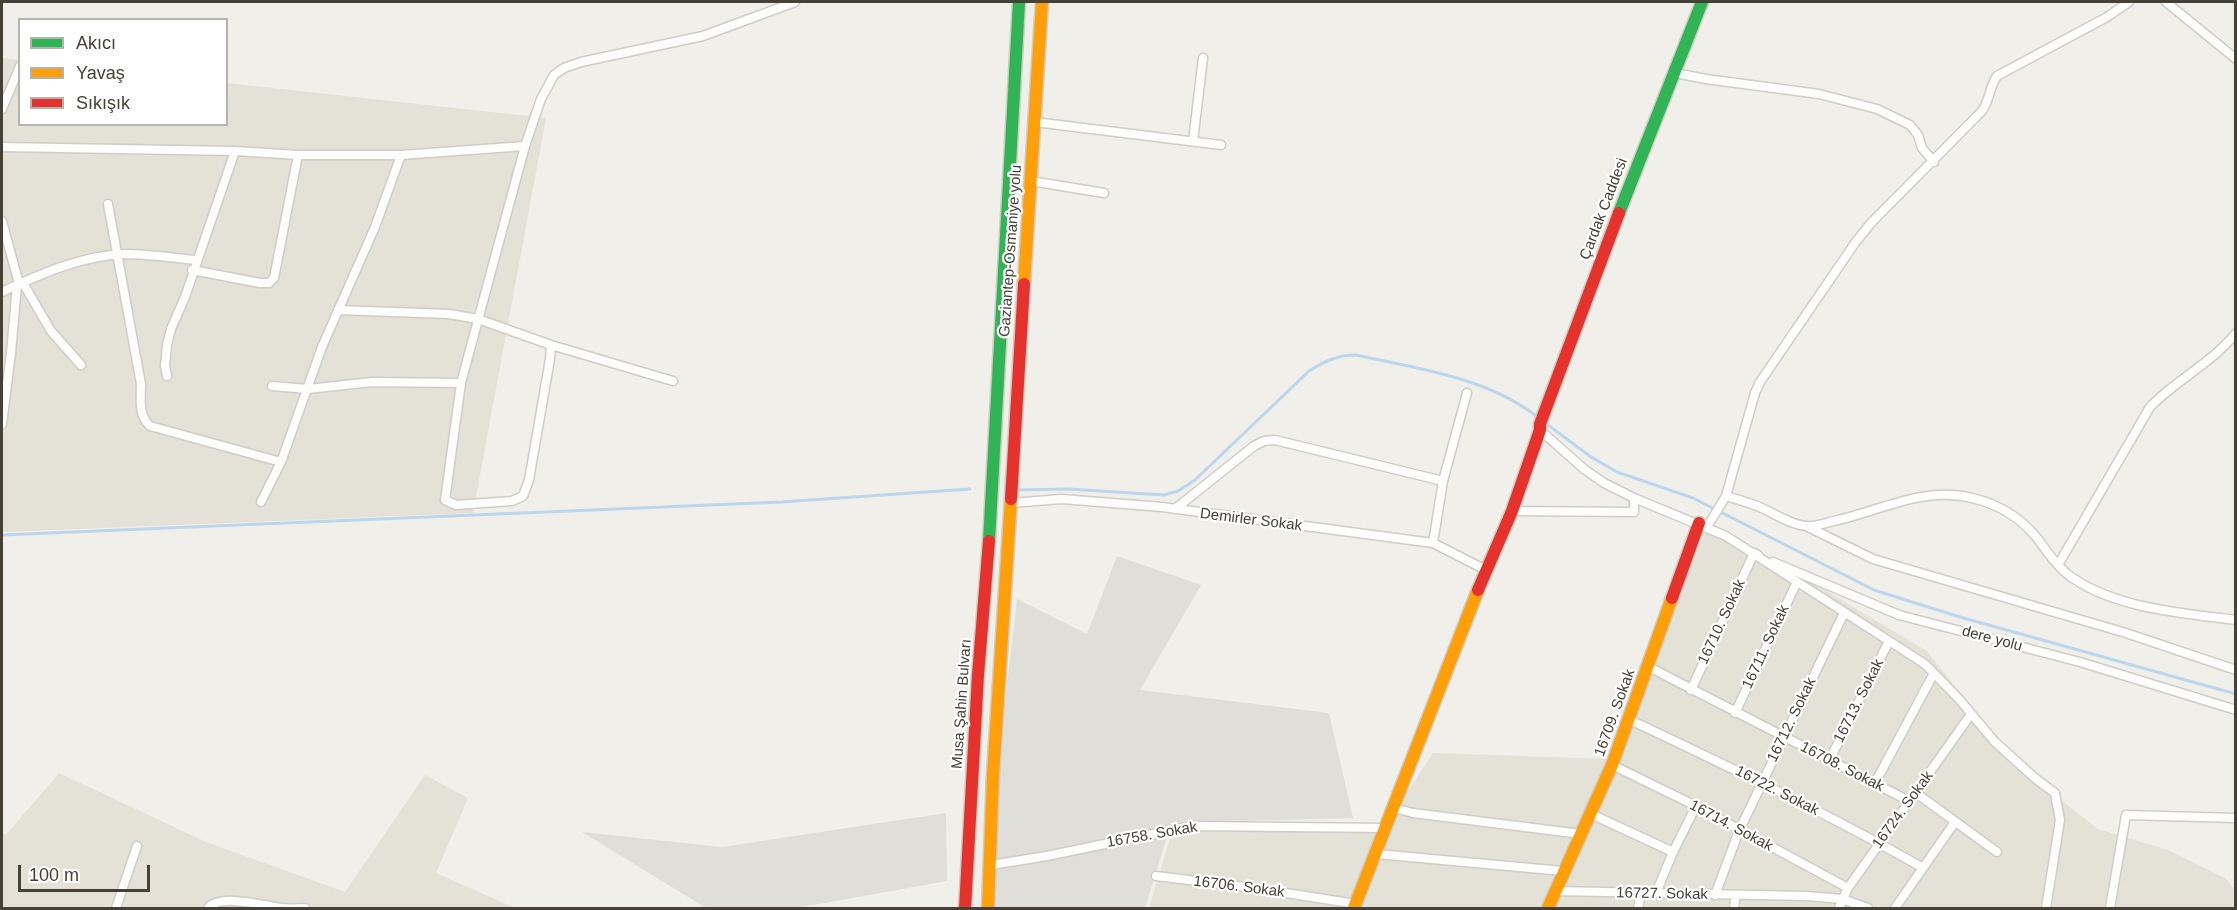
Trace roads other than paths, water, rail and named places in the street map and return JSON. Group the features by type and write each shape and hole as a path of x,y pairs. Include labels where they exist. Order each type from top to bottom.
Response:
{"main road":[{"name":"Gaziantep-Osmaniye yolu","path":"992,501 1019,2"},
{"name":"Gaziantep-Osmaniye yolu","path":"1011,503 1042,2"},
{"name":"Çardak Caddesi","path":"1355,906 1486,570 1512,511 1596,273 1702,2"},
{"name":"Musa Şahin Bulvarı","path":"965,909 978,675 992,501"},
{"path":"988,909 993,775 1011,503"},
{"name":"16709. Sokak","path":"1548,909 1554,891 1612,765 1647,666 1703,525"}],"street":[{"path":"551,345 529,480 523,496 512,501 456,505 445,500 461,383 525,146 541,99 554,75 564,68 581,62 704,36 795,2"},
{"path":"1703,525 1714,515 1724,499 1760,382 1871,223 1934,162 1988,104 1993,80 1997,76 2107,17 2129,2"},
{"path":"2166,2 2235,59"},
{"path":"1193,141 1203,58"},
{"path":"2,109 18,71"},
{"path":"1675,73 1819,94 1877,109 1910,125 1918,135 1922,148 1934,162"},
{"path":"1035,122 1221,145"},
{"path":"2,147 401,155 525,146"},
{"path":"167,376 165,366 169,338 234,151"},
{"path":"192,270 260,283 269,283 274,278 298,154"},
{"path":"261,502 281,462 322,347 375,227 401,155"},
{"path":"1031,181 1104,193"},
{"path":"108,204 141,384 142,415 145,421 150,426 281,462"},
{"path":"2,221 20,284 51,331 81,365"},
{"path":"2,292 76,262 118,255 196,260"},
{"path":"2,424 20,284"},
{"path":"338,310 449,314 478,319 551,345 673,381"},
{"path":"2058,565 2150,407 2216,353 2235,333"},
{"path":"272,386 308,389 372,382 461,383"},
{"path":"1433,543 1443,482 1467,393"},
{"path":"1540,427 1584,469 1604,483 1634,498 1703,525 1754,553 1914,657 1934,673 2013,759 2055,793 2060,820 2046,909"},
{"path":"1175,509 1243,454 1264,441 1275,440 1443,482"},
{"path":"1808,527 1903,500 1926,496 1969,497 1987,502 2014,516 2036,536 2058,565 2074,579 2097,592 2156,609 2235,620"},
{"path":"1512,511 1634,512 1634,498"},
{"name":"Demirler Sokak","path":"1011,503 1062,499 1175,509 1433,543 1486,570"},
{"path":"1724,499 1808,527 1873,559 2126,633 2235,670"},
{"name":"16710. Sokak","path":"1691,690 1754,553"},
{"name":"dere yolu","path":"1754,553 1899,615 2080,662 2235,710"},
{"name":"16711. Sokak","path":"1735,713 1797,582"},
{"name":"16712. Sokak","path":"1715,895 1739,831 1844,613"},
{"name":"16713. Sokak","path":"1829,761 1889,641"},
{"name":"16708. Sokak","path":"1647,666 1909,801"},
{"path":"1875,783 1934,673"},
{"name":"16724. Sokak","path":"1839,909 1848,888 1971,714"},
{"name":"16722. Sokak","path":"1628,719 1762,782 1923,868"},
{"name":"16714. Sokak","path":"1612,765 1696,806 1848,888"},
{"path":"1916,793 1997,852"},
{"path":"1656,894 1672,852 1696,806"},
{"path":"1394,808 1413,813 1581,834"},
{"path":"1591,814 1672,852"},
{"path":"2110,909 2126,815 2235,818"},
{"path":"1896,909 1955,822"},
{"name":"16758. Sokak","path":"991,865 1047,856 1192,826 1386,828"},
{"path":"116,909 137,846"},
{"path":"1377,854 1563,871"},
{"name":"16706. Sokak","path":"1156,876 1254,888 1355,906"},
{"name":"16727. Sokak","path":"1554,891 1807,896 1842,899 1868,909"},
{"path":"1638,909 1641,893"},
{"path":"1734,909 1736,895"},
{"path":"208,909 212,904 243,902 305,909"}],"waterway":[{"path":"1017,490 1068,489 1164,495 1178,491 1195,480 1309,371 1343,356 1356,355 1452,376 1497,393 1519,404 1539,418"},
{"path":"1544,422 1591,457 1617,472 1693,498 1874,590 1960,617 2236,694"},
{"path":"2,535 781,502 970,489"}]}
